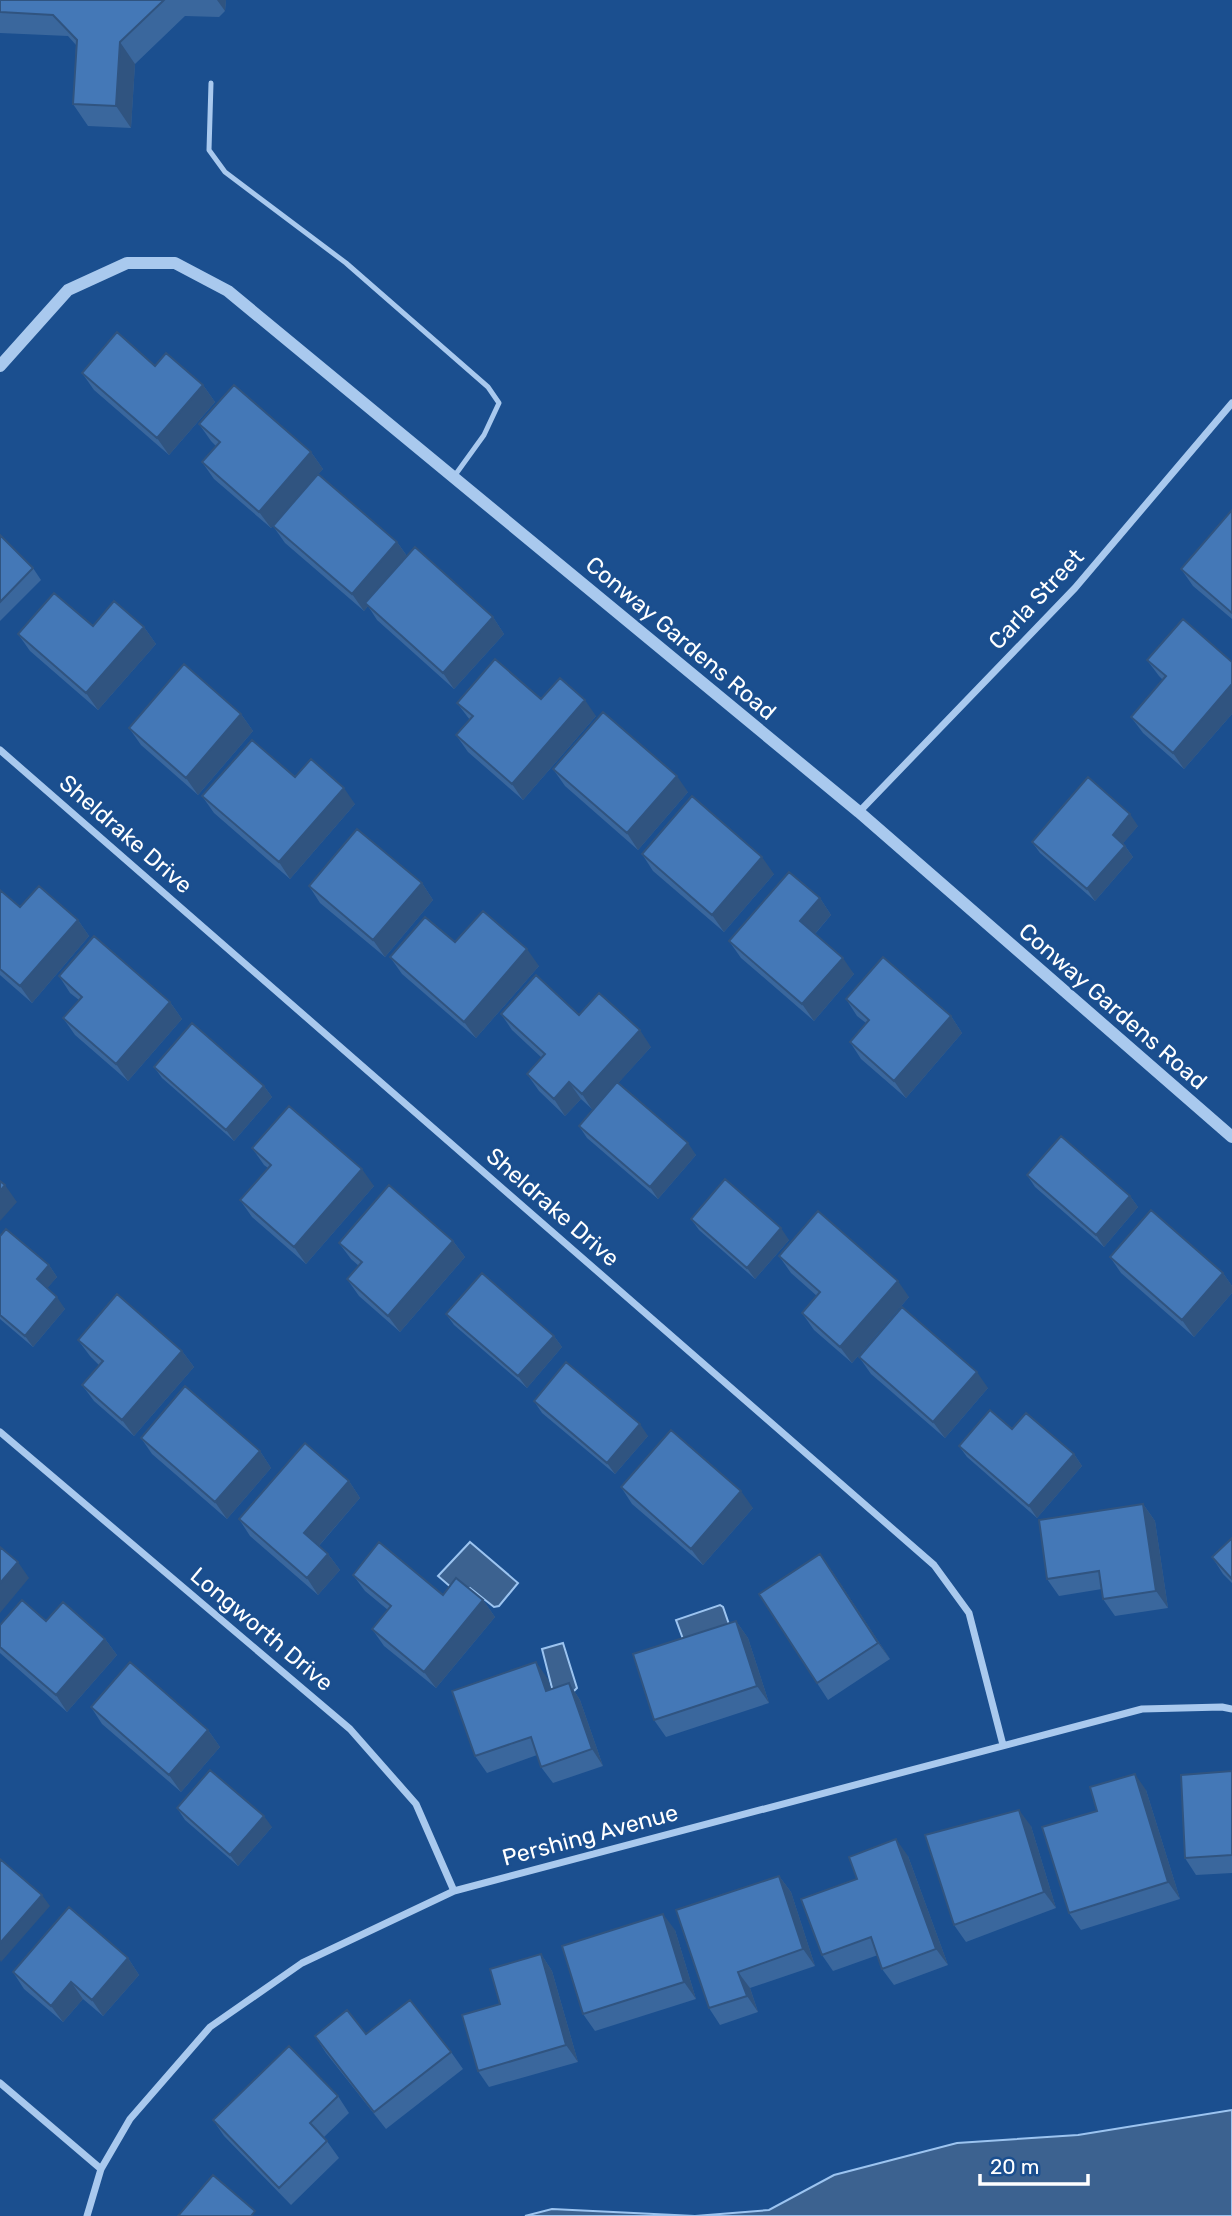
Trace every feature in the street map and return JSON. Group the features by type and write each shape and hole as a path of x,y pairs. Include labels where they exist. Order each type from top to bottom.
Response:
{"street":[{"name":"Conway Gardens Road","path":"0,366 68,290 127,263 175,263 228,291 859,812 1232,1137"},
{"name":"Carla Street","path":"859,812 1075,588 1232,404"},
{"name":"Sheldrake Drive","path":"0,750 934,1565 969,1613 1003,1745"},
{"name":"Longworth Drive","path":"0,1432 350,1729 416,1804 454,1891"},
{"name":"Pershing Avenue","path":"88,2216 101,2169 130,2119 210,2027 302,1963 454,1891 1142,1709 1232,1709"},
{"path":"0,2083 101,2169"}],"lane":[{"path":"211,83 209,150 225,172 346,263 488,387 499,403 484,435 453,478"}],"water":[{"path":"470,1542 518,1583 499,1606 494,1607 470,1588 460,1595 438,1576"},
{"path":"720,1605 732,1633 683,1639 676,1620"},
{"path":"563,1643 577,1688 574,1691 553,1692 542,1649"},
{"path":"1232,2110 1232,2216 695,2216 769,2210 834,2175 957,2143 1078,2135"},
{"path":"552,2209 695,2216 525,2216"}],"building":[{"path":"0,0 164,0 120,42 116,106 73,104 77,40 53,15 0,12"},
{"path":"117,332 155,366 166,353 203,385 157,438 82,373"},
{"path":"234,385 311,452 259,512 202,462 220,442 199,424"},
{"path":"318,474 397,542 352,594 273,526"},
{"path":"1232,510 1232,613 1181,569"},
{"path":"0,535 33,568 0,602"},
{"path":"415,547 493,617 443,673 365,603"},
{"path":"54,593 93,626 114,601 144,627 86,693 18,634"},
{"path":"1183,619 1232,662 1232,684 1173,753 1131,717 1166,676 1147,660"},
{"path":"495,659 541,699 560,678 585,700 512,784 456,735 473,716 457,703"},
{"path":"184,664 241,714 186,778 129,728"},
{"path":"603,712 677,776 627,833 553,769"},
{"path":"252,740 295,777 311,759 344,788 279,862 202,796"},
{"path":"1088,777 1130,814 1113,835 1125,846 1087,889 1032,842"},
{"path":"692,796 762,857 712,915 642,854"},
{"path":"357,829 422,883 373,940 309,886"},
{"path":"789,872 820,898 800,921 843,958 802,1004 729,941"},
{"path":"39,886 78,920 20,986 0,969 0,890 20,907"},
{"path":"483,911 527,949 464,1022 390,957 425,917 455,942"},
{"path":"94,936 170,1002 116,1064 63,1018 82,997 59,976"},
{"path":"883,957 951,1016 894,1081 850,1042 869,1020 846,999"},
{"path":"536,975 579,1015 599,993 640,1030 582,1094 569,1082 554,1099 527,1074 545,1054 501,1014"},
{"path":"192,1023 264,1086 226,1130 154,1067"},
{"path":"617,1082 688,1143 650,1187 579,1126"},
{"path":"289,1106 362,1169 294,1247 240,1200 271,1165 252,1148"},
{"path":"1061,1136 1130,1196 1096,1235 1027,1175"},
{"path":"725,1179 781,1228 747,1268 691,1219"},
{"path":"389,1185 453,1241 388,1316 347,1279 362,1262 339,1243"},
{"path":"1151,1210 1223,1273 1182,1320 1110,1257"},
{"path":"818,1211 898,1281 840,1347 802,1313 820,1292 779,1256"},
{"path":"6,1229 49,1265 37,1279 57,1297 25,1336 0,1315 0,1236"},
{"path":"482,1273 554,1336 518,1376 446,1314"},
{"path":"117,1294 182,1351 122,1420 82,1385 103,1361 78,1340"},
{"path":"902,1307 977,1372 933,1422 859,1357"},
{"path":"566,1362 640,1424 607,1463 534,1401"},
{"path":"185,1386 260,1451 215,1502 141,1438"},
{"path":"990,1410 1012,1429 1026,1413 1074,1454 1029,1506 959,1446"},
{"path":"671,1430 741,1491 691,1549 621,1487"},
{"path":"305,1443 349,1481 304,1533 328,1554 307,1578 239,1519"},
{"path":"1143,1504 1156,1591 1103,1599 1099,1571 1047,1579 1039,1520"},
{"path":"1232,1538 1232,1579 1212,1557"},
{"path":"379,1542 443,1595 456,1578 483,1600 424,1672 372,1629 391,1606 353,1575"},
{"path":"0,1547 18,1562 0,1583"},
{"path":"820,1554 878,1643 817,1683 759,1594"},
{"path":"22,1600 46,1621 63,1602 105,1639 56,1695 0,1647 0,1625"},
{"path":"736,1621 757,1686 654,1720 633,1654"},
{"path":"130,1662 208,1730 169,1775 91,1707"},
{"path":"536,1662 546,1691 569,1683 592,1749 541,1767 531,1737 475,1756 452,1691"},
{"path":"210,1770 264,1816 230,1855 177,1808"},
{"path":"1232,1771 1232,1855 1185,1858 1181,1775"},
{"path":"1135,1774 1168,1882 1069,1913 1042,1827 1097,1811 1090,1787"},
{"path":"1019,1810 1044,1892 954,1925 925,1835"},
{"path":"896,1839 936,1949 882,1969 871,1937 822,1955 801,1899 857,1879 849,1857"},
{"path":"0,1859 42,1895 0,1943"},
{"path":"779,1876 803,1949 738,1972 747,1996 709,2008 676,1910"},
{"path":"69,1907 128,1958 92,2000 71,1982 51,2006 13,1972"},
{"path":"663,1914 684,1982 583,2014 562,1946"},
{"path":"541,1954 566,2045 478,2071 462,2015 500,2004 490,1969"},
{"path":"410,2000 451,2052 374,2112 315,2036 347,2010 366,2034"},
{"path":"289,2046 338,2096 310,2123 327,2141 279,2188 213,2120"},
{"path":"213,2175 255,2211 251,2216 178,2216"}]}
